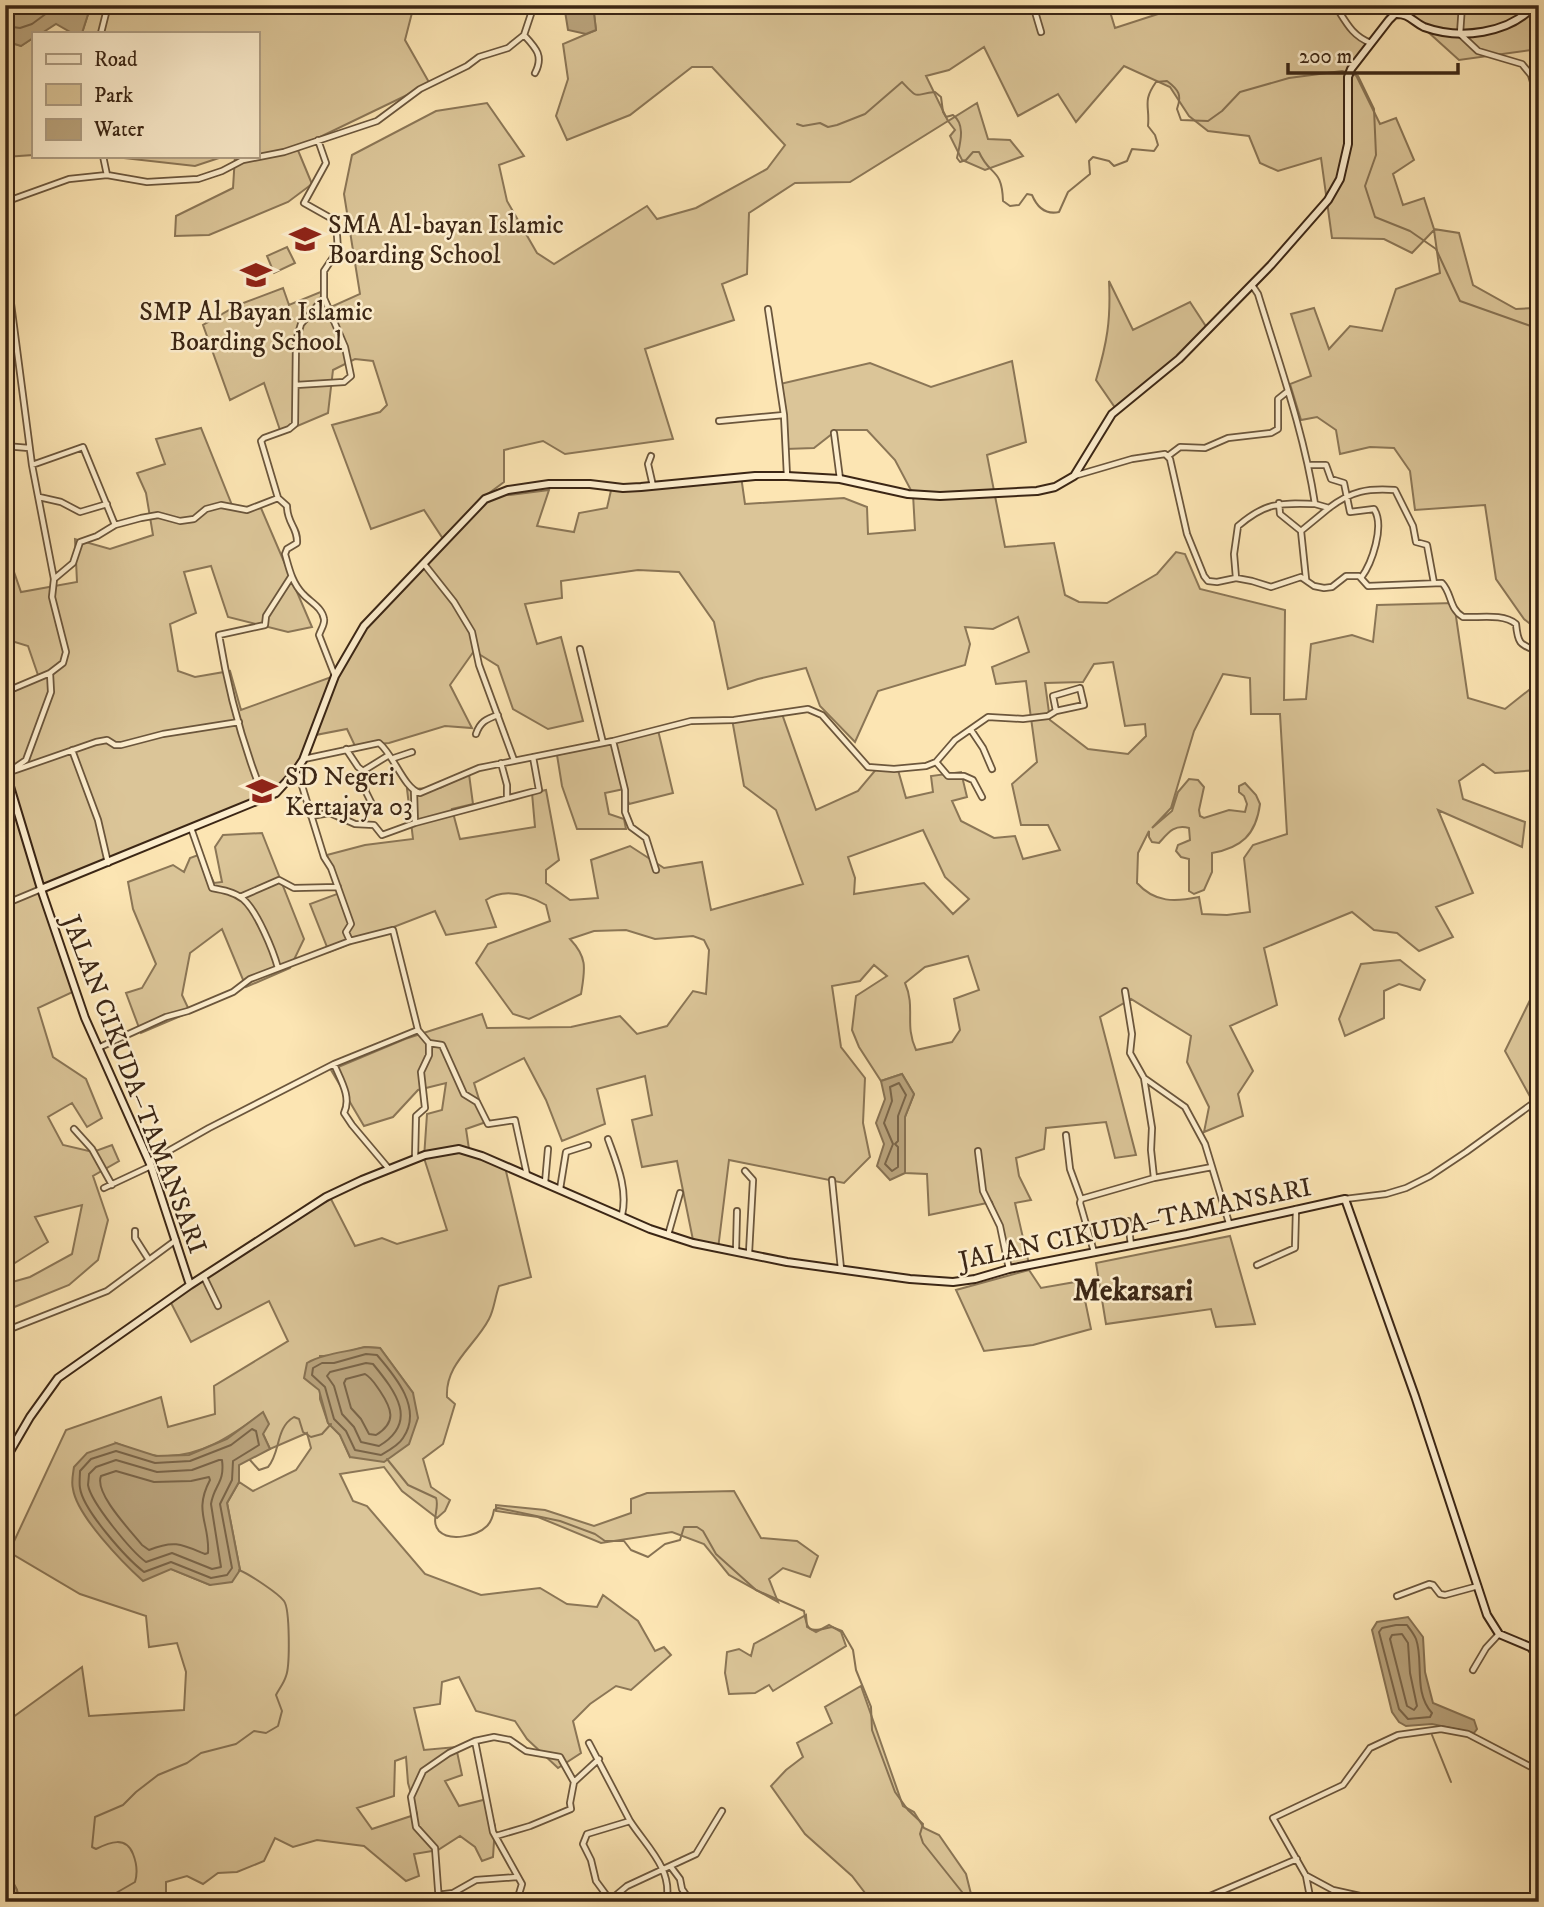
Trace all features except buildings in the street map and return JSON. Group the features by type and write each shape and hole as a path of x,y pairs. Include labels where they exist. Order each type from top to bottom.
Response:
{"street":[{"path":"101,32 108,5"},
{"path":"5,202 68,179 107,176 147,182 198,179 243,160 265,158 377,121 420,89 467,66 479,57 508,48 524,35 534,5"},
{"path":"1033,5 1041,32"},
{"path":"1335,5 1353,33 1359,39 1372,43"},
{"path":"1460,34 1462,5"},
{"path":"1074,476 1120,406 1179,359 1252,285 1328,200 1340,179 1348,144 1350,73 1389,20 1395,14 1401,14 1423,26 1460,34 1497,29 1528,13 1535,5"},
{"path":"1460,34 1478,51 1522,64 1531,75 1539,102"},
{"path":"524,35 537,49 540,57 536,73"},
{"path":"318,140 326,163 304,203 336,221 338,250 324,271 324,298 301,324 296,341 295,424 264,438 261,442 278,498 287,506 287,517 298,537 297,543 287,548 285,554 291,577 302,594 315,603 324,617 319,635 335,676"},
{"path":"103,158 107,176"},
{"path":"5,280 10,296 29,448 54,579 52,597 66,652 63,663 50,673 5,692"},
{"path":"1252,285 1258,294 1288,391 1309,465 1315,504"},
{"path":"296,385 344,382 351,376 345,347 324,298"},
{"path":"768,309 784,415 787,476"},
{"path":"5,904 276,793 303,760 335,676 363,626 485,499 496,494 564,483 624,488 787,476 840,479 908,494 940,496 1037,491 1055,487 1074,476 1158,454 1168,456 1180,447 1205,448 1228,438 1271,433 1278,429 1278,399 1288,391"},
{"path":"719,421 784,415"},
{"path":"834,433 840,479"},
{"path":"5,446 29,448"},
{"path":"32,465 83,447 115,525"},
{"path":"650,456 648,464 653,486"},
{"path":"1168,456 1187,534 1208,581 1236,578 1271,587 1296,578 1306,579 1314,586 1324,588 1332,587 1346,576 1359,576 1368,586 1442,583 1453,608 1463,617 1504,618 1512,621 1516,624 1517,640 1521,645 1539,652"},
{"path":"1309,465 1326,465 1331,479 1344,483 1350,512 1374,509 1377,515 1376,541 1370,566 1361,578"},
{"path":"1301,531 1345,495 1375,489 1395,490 1413,526 1416,542 1427,545 1434,583"},
{"path":"39,498 61,502 80,512 107,504"},
{"path":"54,579 73,563 80,542 115,525 158,515 180,521 194,519 206,509 221,505 247,510 278,498"},
{"path":"1236,578 1234,554 1237,526 1255,511 1279,503 1315,504 1329,508"},
{"path":"1279,503 1280,514 1301,531 1306,579"},
{"path":"424,564 454,602 472,632 479,665 514,760"},
{"path":"264,798 252,769 225,674 219,635 265,625 266,616 291,577"},
{"path":"580,649 603,743"},
{"path":"6,772 26,760 51,692 50,673"},
{"path":"414,791 420,793 479,768 613,741 691,721 734,720 808,709 822,715 868,766 894,769 926,766 936,762 955,740 988,717 1005,719 1048,716 1056,711 1084,705 1080,688 1053,696 1056,711"},
{"path":"476,734 485,720 498,715"},
{"path":"6,772 107,740 121,745 163,734 239,722"},
{"path":"971,730 992,769"},
{"path":"613,741 625,790 625,812 631,827 646,838 656,870"},
{"path":"303,760 379,743 392,756 414,791 415,823"},
{"path":"346,749 363,771 366,792 371,802"},
{"path":"72,750 98,820 108,863"},
{"path":"363,771 392,756 412,752"},
{"path":"311,816 330,813 355,824 374,825 382,835 415,823 539,790 533,757"},
{"path":"936,762 948,776 964,776 973,780 982,797"},
{"path":"501,763 507,785 507,798"},
{"name":"JALAN CIKUDA–TAMANSARI","path":"6,772 41,889 97,1048 150,1164 190,1285 326,1198 415,1158 459,1149 482,1156 667,1235 693,1243 787,1262 910,1279 953,1282 1345,1199 1415,1396 1487,1615 1499,1634"},
{"path":"295,772 299,776 324,857 331,868 351,924 346,932 350,941"},
{"path":"191,828 212,888 228,891 245,900 270,941 278,968"},
{"path":"239,897 279,880 294,888 338,887"},
{"path":"97,1048 166,1017 188,1012 233,992 250,979 350,941 393,930 418,1030 429,1043 429,1055 421,1072 425,1108 416,1116 415,1158"},
{"path":"1125,991 1132,1034 1130,1053 1144,1078 1152,1128 1154,1178"},
{"path":"104,1188 209,1128 334,1064 418,1030"},
{"path":"429,1043 442,1045 464,1094 477,1102 488,1124 515,1120 527,1175"},
{"path":"334,1064 347,1097 348,1106 344,1113 389,1169"},
{"path":"1144,1078 1185,1107 1205,1144 1229,1223"},
{"path":"1345,1199 1386,1194 1418,1182 1466,1152 1539,1099"},
{"path":"74,1129 92,1149 112,1185"},
{"path":"1066,1135 1070,1169 1082,1199 1080,1203 1094,1252"},
{"path":"608,1139 621,1177 624,1204 622,1215"},
{"path":"560,1189 566,1152 588,1144"},
{"path":"545,1184 548,1149"},
{"path":"978,1151 983,1191 1000,1226 1009,1269"},
{"path":"1082,1199 1154,1178 1212,1167"},
{"path":"745,1171 753,1180 749,1253"},
{"path":"832,1180 841,1269"},
{"path":"667,1235 680,1193"},
{"path":"1256,1265 1295,1248 1296,1208"},
{"path":"736,1251 737,1211"},
{"path":"1128,1221 1131,1245"},
{"path":"135,1231 135,1238 149,1260"},
{"path":"5,1331 107,1291 176,1239"},
{"path":"204,1277 218,1306"},
{"path":"5,1460 30,1416 58,1378 190,1285"},
{"path":"1397,1596 1429,1584 1445,1595 1478,1586"},
{"path":"1473,1670 1486,1648 1499,1634 1530,1647 1539,1656"},
{"path":"1311,1902 1306,1876 1273,1818 1343,1785 1370,1748 1398,1735 1447,1730 1477,1738 1539,1770"},
{"path":"439,1902 435,1848 416,1827 411,1797 423,1771 449,1753 475,1741 494,1737 510,1740 526,1751 560,1757 574,1782"},
{"path":"475,1741 490,1822 522,1884 519,1894 521,1902"},
{"path":"589,1743 631,1821 650,1846 663,1871 669,1888 666,1902"},
{"path":"496,1836 530,1826 571,1809 574,1782 598,1759"},
{"path":"631,1821 587,1834 584,1838 583,1844 591,1860 596,1881 609,1901 627,1886 696,1854 722,1811"},
{"path":"1201,1902 1297,1859"},
{"path":"671,1867 680,1878 682,1889 691,1902"},
{"path":"1306,1876 1333,1890 1387,1902"},
{"path":"419,1902 420,1897 453,1893 477,1880 517,1877"}],"green space":[{"path":"91,5 414,5 405,40 430,84 297,148 312,184 288,202 209,235 175,236 176,216 233,188 235,158 259,158 259,32 82,32"},
{"path":"593,5 1108,5 1115,28 1177,5 1337,5 1356,35 1373,42 1353,69 1380,124 1396,118 1414,160 1393,174 1403,205 1424,198 1434,229 1459,233 1473,285 1516,309 1534,308 1539,314 1539,631 1524,619 1496,579 1485,505 1415,510 1410,471 1394,448 1370,447 1340,454 1336,430 1317,417 1301,420 1290,384 1311,376 1291,314 1314,308 1329,349 1350,326 1382,331 1396,289 1440,273 1434,230 1412,253 1384,239 1332,238 1321,158 1278,171 1260,163 1249,136 1208,131 1189,116 1170,87 1124,66 1076,122 1058,94 1018,116 984,47 949,70 926,76 948,121 850,182 795,183 749,213 747,274 722,284 734,320 645,349 673,439 565,454 543,441 504,450 504,482 488,494 510,495 549,490 537,526 574,532 579,513 607,508 612,486 741,476 745,504 844,498 867,507 868,534 915,530 913,494 895,460 867,430 837,430 814,448 786,449 780,384 870,363 931,387 1012,361 1026,442 987,455 1005,547 1054,543 1065,595 1079,602 1107,603 1157,574 1176,552 1185,554 1200,589 1285,610 1284,700 1306,699 1311,644 1352,635 1373,642 1377,605 1454,603 1468,698 1505,709 1539,682 1539,770 1495,773 1483,764 1459,781 1463,799 1525,822 1522,847 1438,810 1473,893 1436,907 1453,937 1419,951 1397,933 1374,930 1352,912 1264,948 1277,1005 1230,1026 1253,1071 1238,1094 1243,1116 1204,1132 1209,1107 1187,1062 1191,1036 1131,999 1100,1017 1136,1155 1115,1158 1106,1122 1046,1128 1044,1149 1016,1158 1019,1176 1031,1200 1015,1203 1029,1264 1008,1269 992,1202 929,1215 927,1174 905,1173 905,1117 914,1094 902,1074 881,1081 859,1047 852,1030 856,996 887,976 874,965 860,981 832,986 841,1047 865,1078 863,1123 870,1157 844,1183 729,1160 718,1249 694,1245 677,1161 642,1167 632,1120 652,1115 645,1076 597,1089 605,1124 562,1141 546,1100 524,1058 474,1083 486,1122 466,1129 469,1149 505,1167 531,1277 499,1286 489,1319 451,1375 447,1397 455,1404 443,1444 423,1459 431,1487 450,1500 445,1511 437,1518 402,1491 384,1467 340,1474 353,1501 367,1506 425,1574 481,1595 540,1588 567,1604 597,1607 603,1595 638,1621 655,1651 664,1647 671,1655 631,1690 616,1686 590,1704 573,1721 581,1753 558,1768 527,1739 515,1721 476,1711 459,1677 442,1682 440,1704 414,1708 424,1750 456,1747 462,1775 445,1781 459,1806 487,1799 495,1826 493,1857 482,1861 475,1847 460,1836 438,1850 414,1854 419,1876 406,1881 364,1846 317,1840 293,1847 275,1838 264,1861 237,1872 218,1873 203,1884 187,1876 166,1882 166,1902 19,1902 17,1890 5,1867 5,1723 82,1667 89,1716 184,1710 186,1672 177,1643 149,1647 146,1616 80,1594 9,1552 66,1430 161,1397 168,1427 215,1414 214,1386 288,1341 269,1301 191,1342 168,1297 292,1219 331,1199 355,1246 382,1238 397,1244 447,1230 424,1158 427,1114 442,1110 446,1083 418,1090 393,1117 364,1126 331,1070 405,1039 482,1014 487,1028 571,1027 620,1016 637,1034 667,1026 693,991 706,994 709,950 704,940 693,936 655,939 626,930 594,931 570,939 580,952 584,964 581,994 529,1019 513,1014 476,963 488,944 550,921 546,905 532,898 509,893 486,900 496,927 446,935 435,911 329,952 310,904 340,893 327,855 365,845 413,839 407,789 440,788 469,774 473,804 452,809 460,839 535,827 532,793 546,790 559,860 546,870 546,883 570,900 598,898 591,860 630,846 664,868 702,862 711,910 803,884 776,810 744,786 732,719 756,719 782,714 816,810 858,791 878,767 898,770 906,798 933,792 931,776 961,772 967,797 952,801 961,821 994,838 1015,836 1023,859 1060,850 1048,825 1021,825 1012,784 1037,762 1026,681 996,684 992,667 1029,652 1018,617 993,629 965,627 970,644 965,665 878,691 855,742 820,706 806,668 728,689 714,622 679,572 638,570 561,581 562,598 525,604 537,644 561,637 583,721 548,729 513,709 498,666 474,651 450,685 472,728 445,726 389,743 355,746 347,729 316,735 305,764 277,794 43,888 77,990 38,1008 53,1057 86,1079 102,1118 87,1127 72,1103 48,1117 63,1145 93,1152 112,1145 119,1161 93,1176 108,1220 98,1260 69,1285 12,1308 14,1324 5,1327 5,1284 30,1277 72,1254 82,1205 35,1217 48,1242 7,1268 5,802 15,798 5,774 5,696 39,678 28,646 5,639 5,546 21,592 77,582 75,539 110,549 153,535 146,493 137,473 165,464 156,439 201,428 234,510 261,508 312,627 288,632 228,617 211,566 184,572 196,613 170,624 178,671 195,677 230,671 241,710 337,675 365,624 445,542 424,510 371,529 332,425 380,412 387,405 373,361 355,359 333,370 328,413 281,433 264,383 230,400 203,325 238,305 283,288 289,305 323,291 331,307 360,294 344,194 352,155 436,111 487,103 524,156 499,165 507,201 537,253 554,264 647,206 657,219 696,208 767,169 785,145 712,67 692,67 630,115 567,140 556,116 568,79 563,44 596,30","holes":["1113,662 1125,726 1145,724 1146,736 1128,754 1088,749 1050,720 1045,683 1083,682 1094,664","1223,674 1250,678 1251,714 1280,714 1287,834 1253,845 1244,858 1250,912 1202,914 1199,897 1182,900 1158,898 1137,883 1138,853 1149,831 1152,842 1159,843 1175,828 1189,828 1190,840 1178,845 1176,851 1181,857 1189,859 1189,891 1194,894 1204,890 1212,872 1212,853 1231,848 1251,832 1260,804 1256,795 1245,783 1239,786 1239,792 1247,804 1245,812 1229,810 1204,818 1200,816 1199,810 1204,787 1198,780 1189,779 1178,792 1172,811 1152,828 1171,808 1194,731","923,830 945,877 969,899 953,914 924,883 854,894 855,878 848,857","968,956 979,990 954,999 960,1030 952,1042 916,1050 911,1032 910,1000 905,983 925,967","365,1347 380,1348 413,1393 350,1457 340,1435 328,1423 320,1399 320,1356 332,1356","263,1413 263,1434 270,1449 307,1433 311,1448 296,1470 253,1491 239,1482 227,1503 240,1570 210,1585 171,1569 116,1443 147,1454 173,1456 201,1450 239,1430","406,1757 408,1783 417,1814 372,1829 357,1808 394,1796 395,1761"]},
{"path":"1401,5 1539,5 1539,49 1459,60"},
{"path":"32,39 32,155 5,157 5,41 21,46"},
{"path":"977,103 988,139 1010,140 1023,156 985,170 962,160 950,136 955,130 948,121"},
{"path":"124,158 219,158 195,166"},
{"path":"287,247 295,263 274,273 267,256"},
{"path":"1109,281 1133,330 1190,302 1207,328 1165,373 1116,409 1096,380 1107,331"},
{"path":"658,730 673,793 629,804 624,789 605,793 609,814 624,819 626,829 577,829 562,786 557,755"},
{"path":"262,833 304,939 290,968 246,987 222,929 190,953 182,995 190,1012 141,1033 126,993 142,988 156,964 133,909 128,882 173,865 184,872 190,858 201,854 214,883 222,882 215,847 223,835"},
{"path":"1400,960 1425,980 1420,990 1399,984 1384,991 1384,1018 1345,1036 1339,1019 1361,964"},
{"path":"1536,988 1539,995 1539,1097 1533,1102 1505,1051"},
{"path":"1230,1236 1255,1324 1216,1327 1211,1309 1106,1324 1096,1263"},
{"path":"1029,1270 1041,1288 1081,1281 1091,1329 1033,1345 984,1351 956,1290"},
{"path":"734,1491 761,1538 797,1541 818,1556 810,1577 783,1568 769,1579 778,1602 729,1575 704,1544 672,1532 601,1543 538,1517 496,1511 496,1505 545,1510 594,1526 631,1513 631,1499 647,1493"},
{"path":"806,1615 807,1627 816,1632 829,1625 841,1632 846,1646 773,1691 769,1685 755,1693 729,1694 725,1673 727,1652 739,1649 751,1656 754,1644"},
{"path":"861,1686 903,1806 914,1812 924,1828 939,1835 966,1874 973,1902 872,1902 852,1876 805,1834 771,1786 803,1757 797,1743 832,1723 825,1707"}],"water":[{"path":"5,5 91,5 82,32 70,32 56,24 44,32 32,32 32,39 21,46 5,41"},
{"path":"564,5 593,5 596,30 586,34 568,30"},
{"path":"902,1074 914,1094 905,1117 905,1173 890,1180 877,1166 884,1144 876,1123 885,1099 881,1081"},
{"path":"365,1347 380,1348 413,1393 418,1418 409,1444 384,1462 350,1457 340,1435 328,1423 319,1390 304,1378 307,1363 327,1355"},
{"path":"263,1412 269,1424 263,1434 270,1449 239,1465 239,1482 227,1503 240,1570 232,1582 210,1585 171,1569 143,1581 113,1551 83,1512 72,1486 74,1467 87,1453 116,1443 156,1456 189,1455 227,1439"},
{"path":"1408,1617 1423,1637 1425,1672 1433,1703 1474,1720 1477,1729 1474,1733 1432,1724 1406,1726 1399,1722 1392,1712 1372,1630 1377,1622"},
{"path":"5,1867 17,1890 19,1902 5,1902"}],"waterway":[{"path":"797,124 803,126 820,123 828,127 865,114 902,82 917,95 935,92 941,97 946,117 953,115 960,124 957,158 960,162 973,152 979,152 998,177 1003,201 1010,206 1019,205 1027,194 1032,195 1042,209 1054,213 1059,212 1068,192 1090,174 1089,161 1093,157 1109,161 1114,166 1127,161 1132,149 1154,151 1158,145 1148,126 1148,104 1149,94 1156,82 1167,81 1177,90 1177,109 1181,120 1208,121 1240,92 1289,78 1346,72"},
{"path":"1352,74 1358,76 1374,109 1376,155 1365,186 1375,217 1410,231 1436,249 1460,301 1539,329"},
{"path":"250,1460 259,1470 268,1467 284,1427 294,1417 299,1419 303,1432 311,1437 322,1434 331,1424"},
{"path":"387,1459 408,1485 436,1498 435,1523 444,1534 456,1537 477,1533 483,1530 492,1519 494,1510 498,1508 560,1521 595,1534 605,1541 624,1541 631,1550 648,1557 665,1544 680,1540 684,1527 697,1527 703,1531 716,1554 756,1590 804,1611 807,1624 812,1630 832,1627 842,1631 853,1650 856,1670 871,1707 872,1730 895,1792 923,1824 920,1834 923,1843 970,1902"},
{"path":"106,1902 135,1882 137,1868 130,1848 122,1843 107,1844 96,1849 92,1847 95,1817 123,1805 158,1775 187,1763 201,1753 236,1744 254,1731 266,1733 278,1726 282,1711 276,1695 285,1679 288,1661 286,1606 276,1593 239,1570"},
{"path":"1432,1735 1451,1782"}],"place":[{"name":"SMA Al-bayan Islamic Boarding School","path":"305,239"},
{"name":"SMP Al Bayan Islamic Boarding School","path":"256,275"},
{"name":"SD Negeri Kertajaya 03","path":"262,791"}],"district":[{"name":"Mekarsari","path":"1133,1290"}]}
